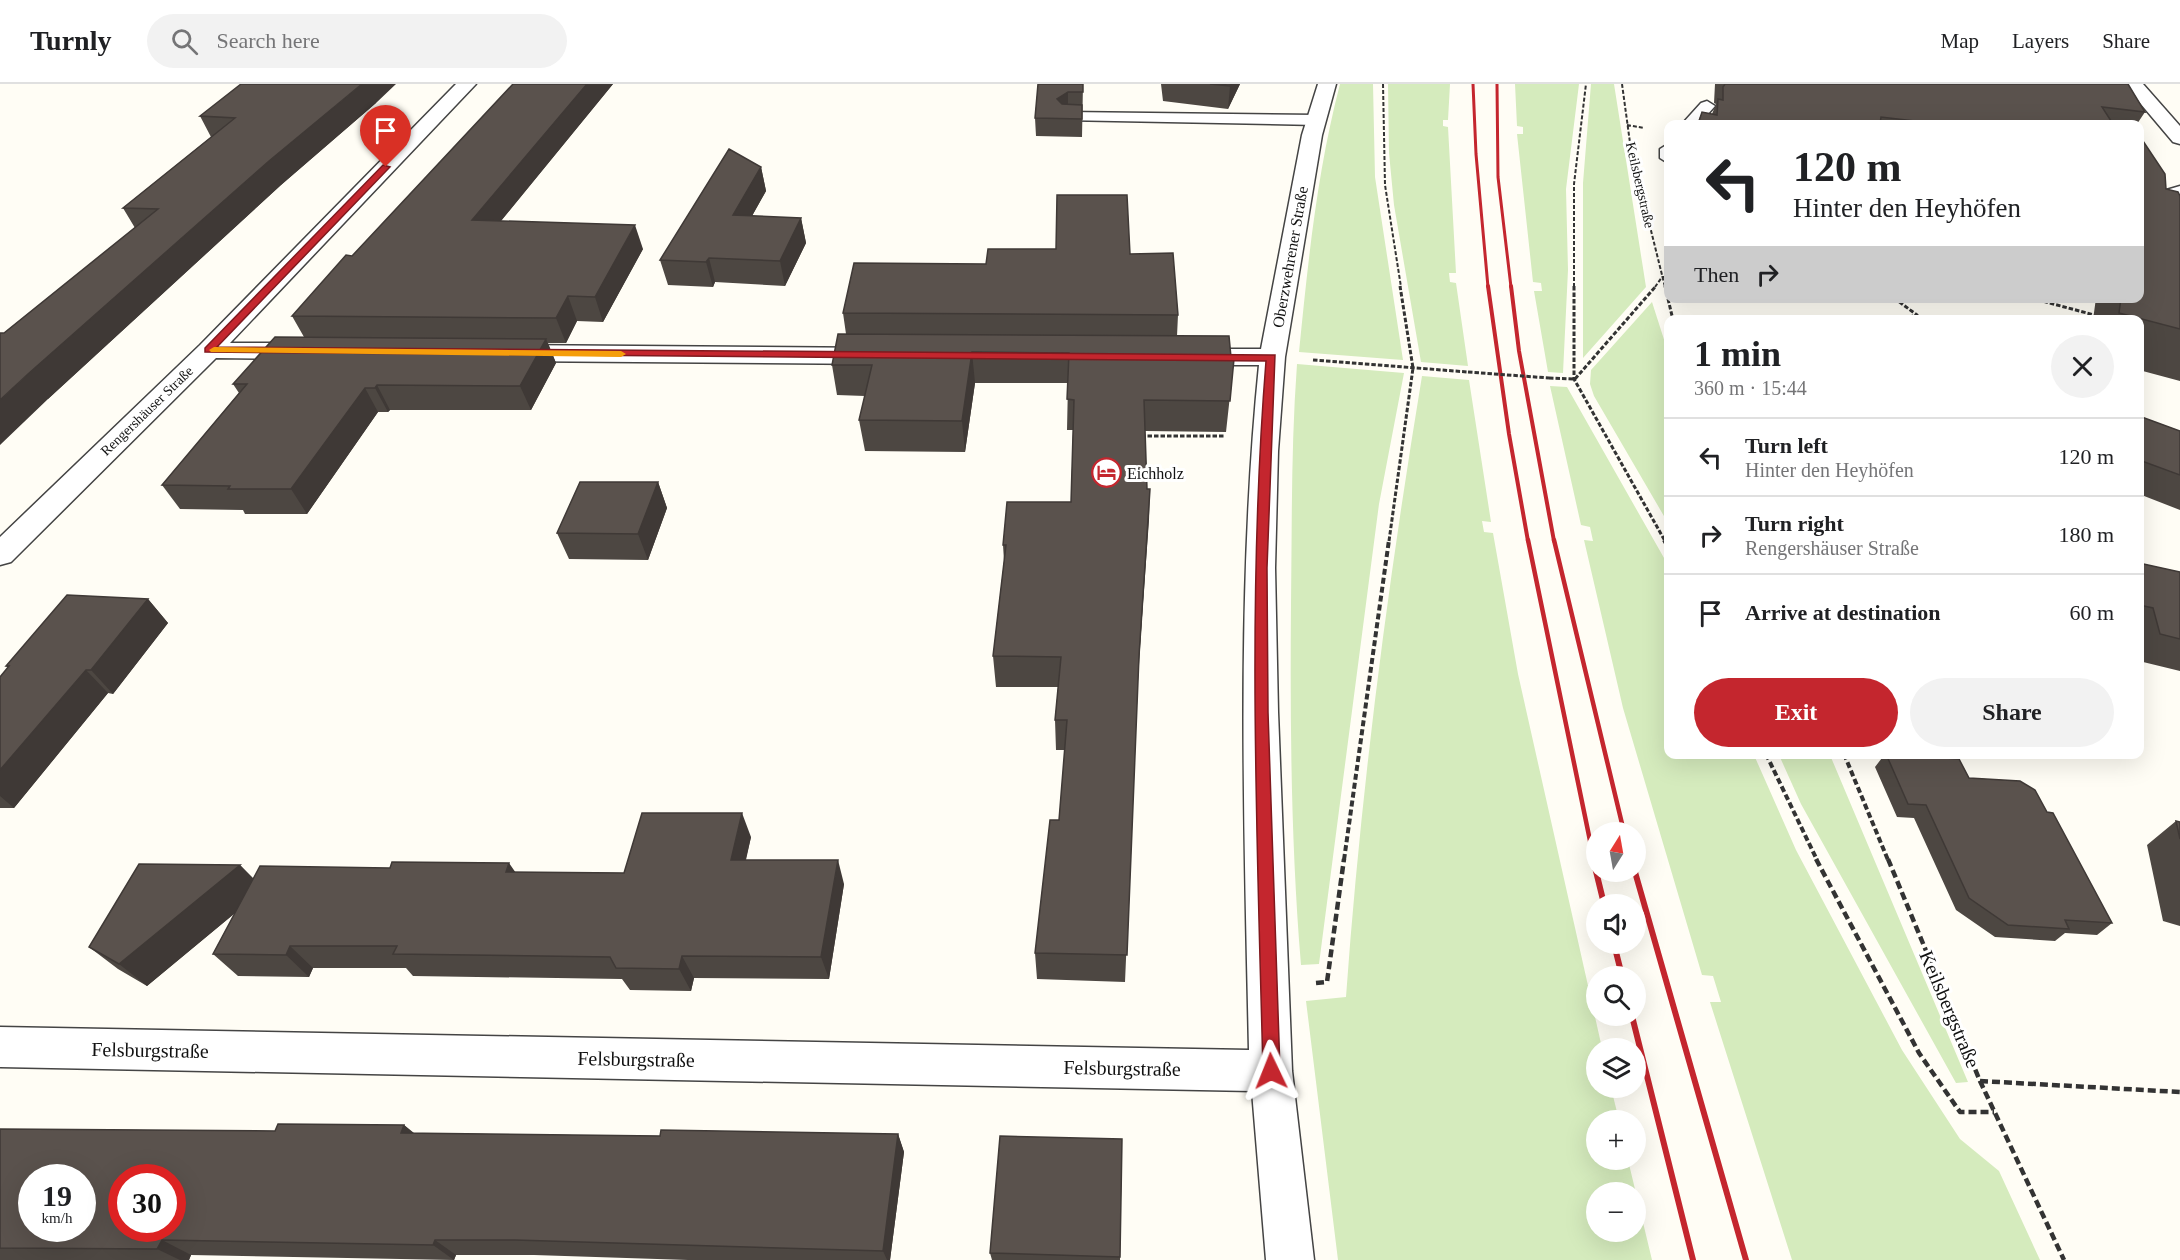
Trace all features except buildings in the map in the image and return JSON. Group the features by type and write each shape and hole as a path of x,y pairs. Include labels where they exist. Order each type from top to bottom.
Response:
{"street":[{"name":"Rengershäuser Straße","path":"0,555 13,529 208,350 467,84"},
{"name":"Oberzwehrener Straße","path":"1290,1260 1271,1071 1261,712 1260,568 1265,436 1272,357 1317,120 1326,84"},
{"path":"2133,84 2171,117 2180,138"},
{"path":"2144,216 2180,192"},
{"path":"208,350 326,351"},
{"path":"490,353 901,356"},
{"path":"1160,357 1272,357"},
{"name":"Felsburgstraße","path":"0,1047 1271,1071"}],"lane":[{"path":"1694,120 1707,106"},
{"path":"1068,117 1317,120"}],"path":[{"path":"1268,988 1327,982 1413,368 1385,184 1383,84"},
{"path":"1586,84 1574,184 1574,380 1664,540"},
{"name":"Keilsbergstraße","path":"1622,84 1630,147 1664,285"},
{"path":"1574,380 1647,299 1662,277"},
{"path":"1901,303 1917,315"},
{"path":"2050,303 2095,315"},
{"path":"1312,360 1574,380"},
{"path":"1140,435 1265,436"},
{"path":"1768,759 1799,827 1919,1053 1960,1112 1994,1112"},
{"name":"Keilsbergstraße","path":"1846,759 1980,1081 2064,1260"},
{"path":"1980,1081 2180,1092"}],"green space":[{"path":"1340,84 1373,84 1375,177 1403,360 1299,352 1319,184"},
{"path":"1388,84 1450,84 1448,120 1443,120 1443,126 1448,127 1456,273 1449,273 1450,282 1456,283 1468,366 1421,362 1394,205 1389,153"},
{"path":"1515,84 1579,84 1566,189 1568,270 1563,373 1548,372 1534,291 1542,291 1541,283 1533,282 1517,134 1523,134 1523,127 1517,126"},
{"path":"1591,84 1614,84 1646,287 1583,358 1583,183"},
{"path":"1652,302 1664,340 1664,516 1594,396 1590,384 1591,370"},
{"path":"1297,364 1404,373 1379,504 1319,964 1301,965 1293,830 1291,695 1292,485"},
{"path":"1422,376 1469,380 1491,522 1482,521 1484,532 1493,533 1518,674 1586,977 1586,1026 1597,1026 1600,1038 1586,1038 1586,1098 1614,1098 1616,1110 1586,1110 1586,1170 1630,1170 1633,1182 1586,1182 1586,1242 1646,1242 1646,1235 1652,1260 1338,1260 1306,1001 1346,997 1359,841 1387,608"},
{"path":"1550,386 1567,387 1664,558 1664,759 1756,759 1796,850 1902,1050 1960,1139 1999,1171 2040,1260 1792,1260 1710,1002 1721,1002 1713,976 1702,975 1623,708 1584,540 1593,541 1590,527 1581,525"},
{"path":"1781,759 1832,759 1968,1082 1956,1083 1801,804"}],"railway":[{"path":"1473,84 1476,154 1488,287"},
{"path":"1497,84 1498,177 1511,287"},
{"path":"1488,286 1509,434 1528,541"},
{"path":"1511,286 1519,351 1554,541"},
{"path":"1528,540 1586,822"},
{"path":"1554,540 1622,822"},
{"path":"1599,882 1602,894"},
{"path":"1638,882 1746,1260"},
{"path":"1616,954 1620,966"},
{"path":"1634,1026 1693,1260"}],"slow traffic":[{"path":"214,350 621,354"}],"place":[{"name":"Eichholz","path":"1106,473"}],"route":[{"path":"386,167 208,350 1272,357 1264,450 1260,568 1261,712 1271,1071"}]}
